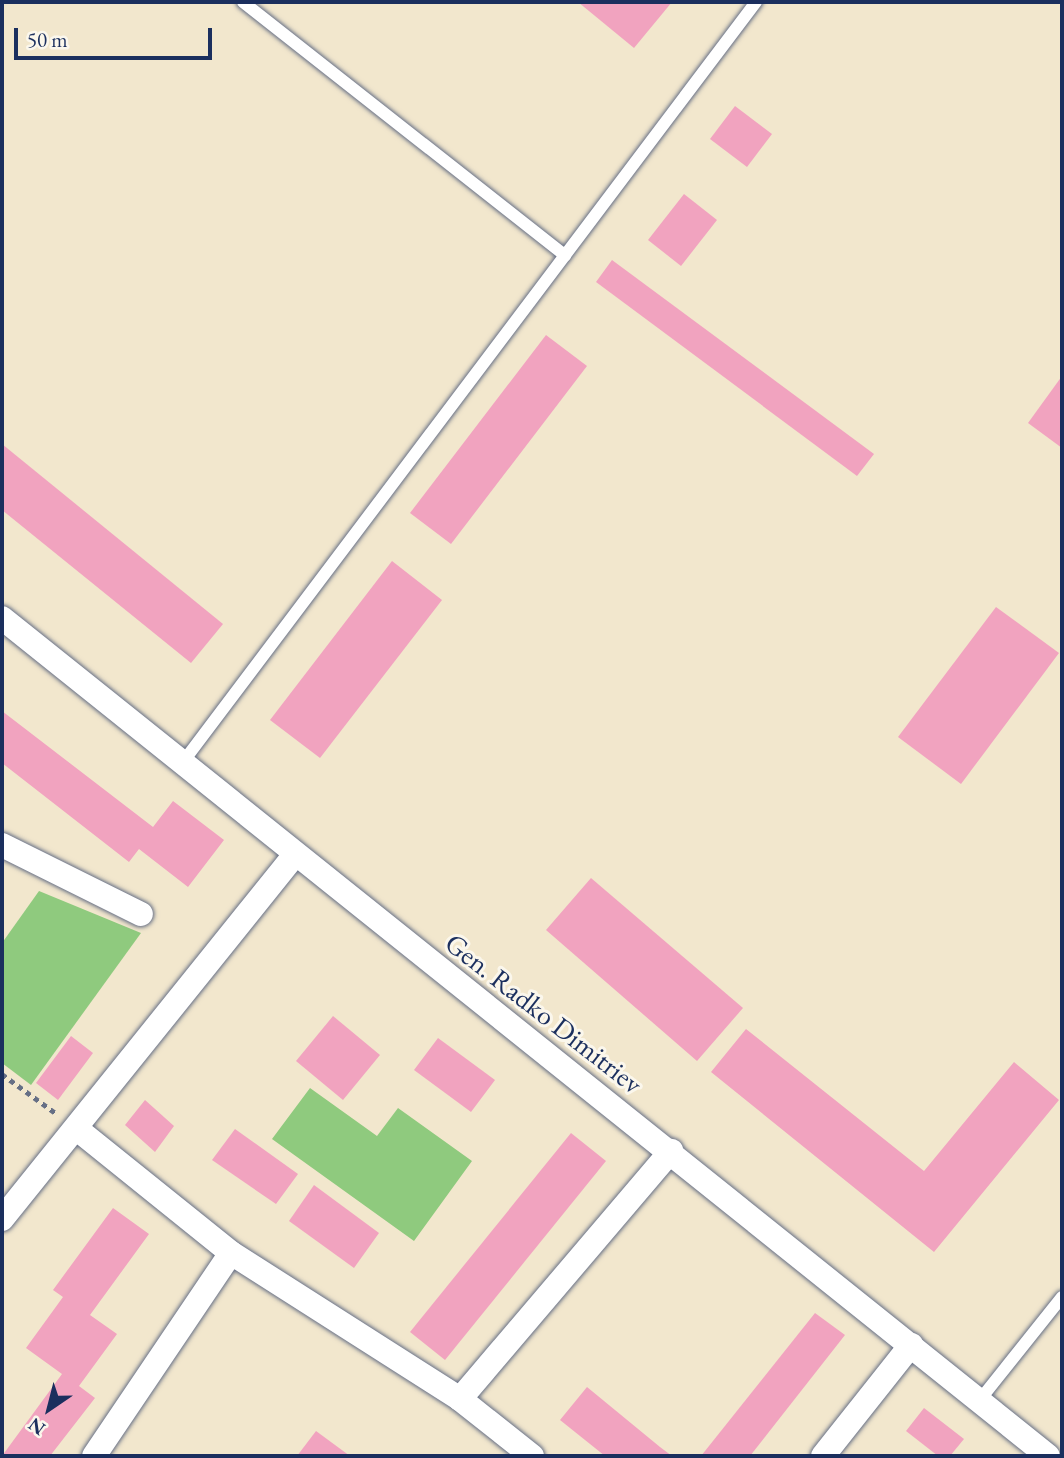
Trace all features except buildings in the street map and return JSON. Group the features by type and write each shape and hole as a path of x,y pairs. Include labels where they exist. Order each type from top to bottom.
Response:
{"street":[{"name":"Gen. Radko Dimitriev","path":"2,618 180,766 671,1151 1048,1456"},
{"path":"2,845 141,914"},
{"path":"2,1219 296,855"},
{"path":"77,1129 231,1253 460,1399 531,1456"},
{"path":"460,1399 671,1151"},
{"path":"94,1456 231,1253"},
{"path":"823,1456 911,1345"}],"lane":[{"path":"243,2 565,256"},
{"path":"180,766 756,2"},
{"path":"979,1401 1062,1297"}],"path":[{"path":"2,1074 77,1129"}],"green space":[{"path":"39,891 141,933 31,1085 2,1063 2,943"},
{"path":"310,1088 377,1136 398,1108 472,1161 414,1241 272,1139"}]}
